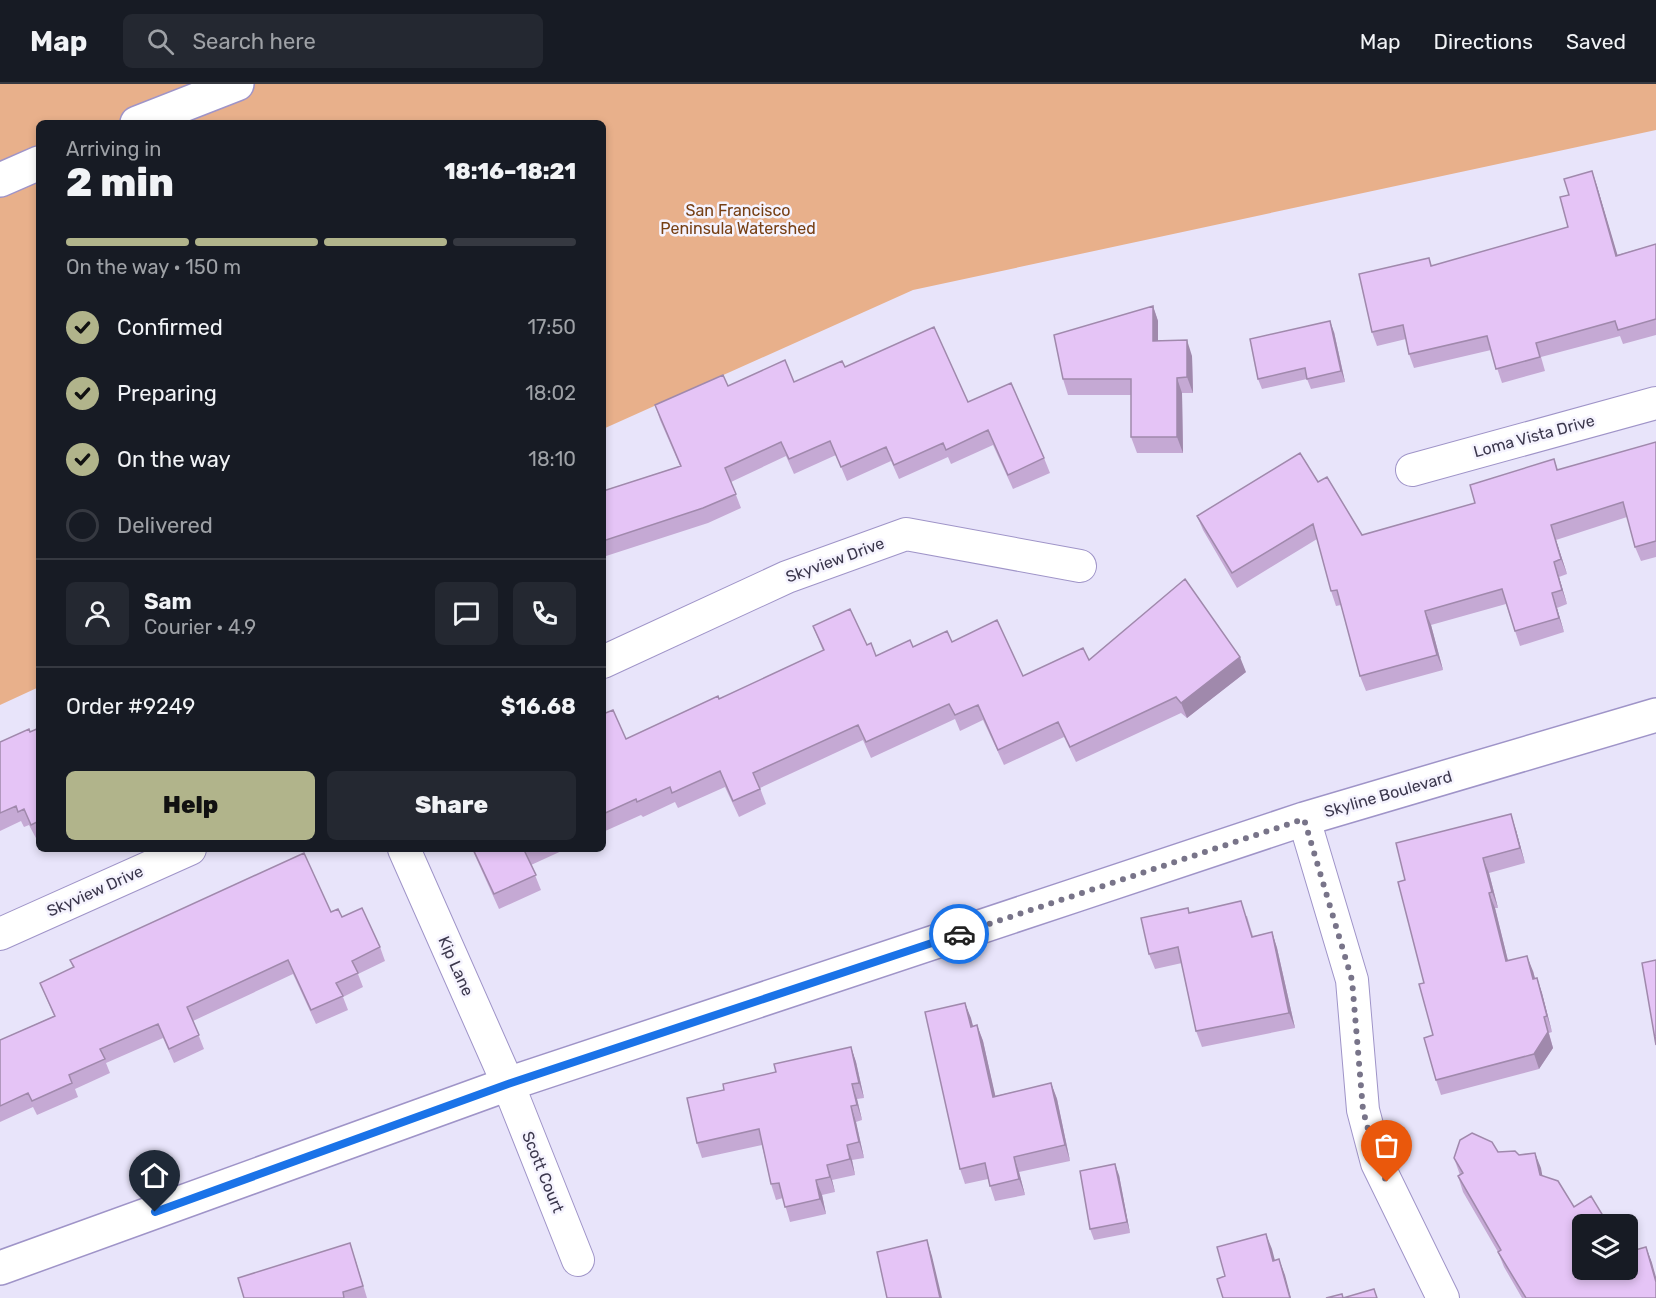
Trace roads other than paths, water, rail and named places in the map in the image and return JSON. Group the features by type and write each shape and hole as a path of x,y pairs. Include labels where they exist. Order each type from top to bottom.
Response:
{"main road":[{"path":"145,120 237,84"},
{"path":"0,180 36,164"},
{"name":"Skyline Boulevard","path":"0,1268 508,1084 1304,819 1656,715"}],"street":[{"name":"Loma Vista Drive","path":"1412,470 1656,403"},
{"name":"Skyview Drive","path":"606,661 787,577 906,534 1080,566"},
{"path":"1304,819 1352,980 1363,1110 1377,1163 1443,1298"},
{"name":"Skyview Drive","path":"0,934 182,852"},
{"name":"Kip Lane","path":"405,852 508,1084"},
{"name":"Scott Court","path":"508,1084 578,1260"}],"park label":[{"name":"San Francisco Peninsula Watershed","path":"738,219"}]}
